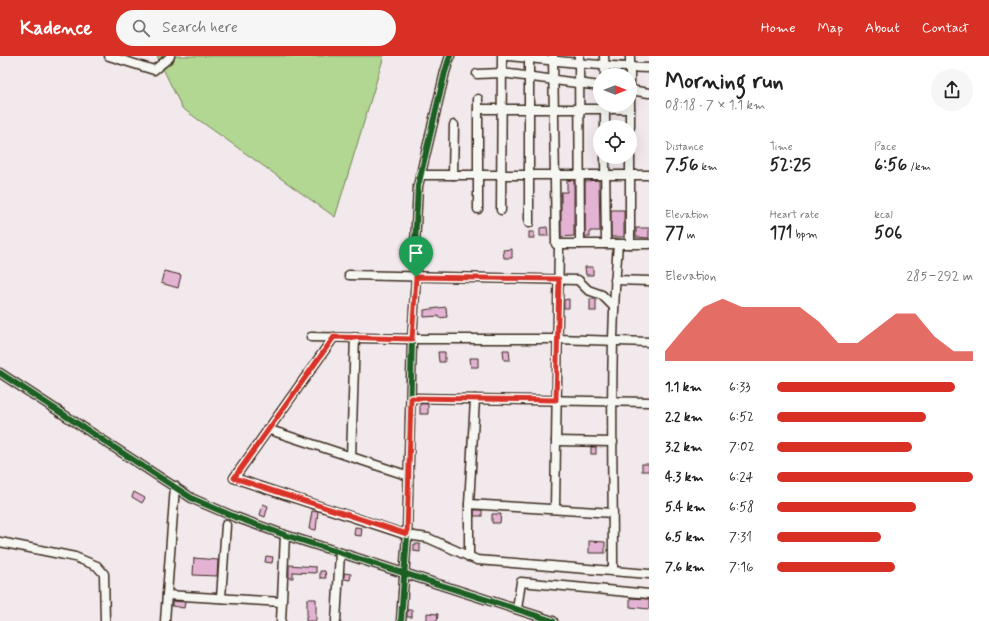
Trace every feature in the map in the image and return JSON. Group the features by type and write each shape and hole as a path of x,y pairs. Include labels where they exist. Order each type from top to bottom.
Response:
{"street":[{"path":"109,56 154,70 170,56"},
{"path":"401,621 407,534 418,186 450,56"},
{"path":"501,210 502,56"},
{"path":"507,56 579,60 605,66 630,68 630,56"},
{"path":"604,56 605,66"},
{"path":"529,57 529,223"},
{"path":"553,58 556,244 649,244"},
{"path":"579,60 580,244"},
{"path":"637,68 649,68"},
{"path":"477,74 502,73 593,85"},
{"path":"637,91 649,93"},
{"path":"478,99 478,209"},
{"path":"478,110 579,110 593,108"},
{"path":"453,175 454,125"},
{"path":"605,164 606,244"},
{"path":"630,164 630,244"},
{"path":"420,175 649,175"},
{"path":"555,508 559,244"},
{"path":"613,570 613,341 618,244"},
{"path":"349,275 578,280 588,290 602,295 614,307"},
{"path":"615,280 649,281"},
{"path":"311,336 412,339 557,339 649,342"},
{"path":"334,337 234,478 407,534 428,538 477,560 649,574"},
{"path":"351,457 355,338"},
{"path":"0,373 193,498 235,518 285,536 553,621"},
{"path":"411,398 649,402"},
{"path":"469,557 469,504 475,399"},
{"path":"267,430 409,476"},
{"path":"556,441 613,442"},
{"path":"165,621 174,486"},
{"path":"469,504 555,508 613,513"},
{"path":"221,598 226,524"},
{"path":"281,621 285,536"},
{"path":"0,542 75,557 97,566 104,574 105,621"},
{"path":"336,621 340,553"},
{"path":"516,610 521,582 649,594"},
{"path":"167,595 282,602"}],"green space":[{"path":"157,56 384,56 335,217 182,108"}],"building":[{"path":"567,180 574,180 574,236 561,237 561,192 567,192"},
{"path":"599,180 600,231 590,231 590,237 585,237 585,181"},
{"path":"611,210 624,210 624,237 611,237"},
{"path":"547,227 548,236 540,236 540,228"},
{"path":"636,228 649,228 649,238 636,237"},
{"path":"529,232 534,232 534,238 529,238"},
{"path":"512,249 512,258 504,258 503,250"},
{"path":"585,267 593,267 593,275 586,275"},
{"path":"164,271 181,275 178,288 161,283"},
{"path":"569,299 569,308 564,308 564,300"},
{"path":"590,299 596,299 596,311 590,311"},
{"path":"446,307 447,317 424,317 424,310"},
{"path":"503,350 509,350 510,360 504,360"},
{"path":"438,352 445,352 445,362 439,362"},
{"path":"470,358 478,358 478,367 471,367"},
{"path":"420,404 428,404 428,414 420,414"},
{"path":"591,447 596,447 596,454 591,454"},
{"path":"642,464 649,464 649,471 642,471"},
{"path":"134,492 145,498 142,503 132,497"},
{"path":"263,504 268,506 265,517 260,515"},
{"path":"474,510 482,510 482,516 474,516"},
{"path":"312,511 318,512 316,530 309,529"},
{"path":"492,514 501,514 500,523 492,523"},
{"path":"355,527 362,528 361,536 354,535"},
{"path":"589,541 605,542 605,553 589,553"},
{"path":"414,544 420,544 420,552 414,551"},
{"path":"266,556 273,557 272,563 265,562"},
{"path":"194,558 218,560 217,576 193,575"},
{"path":"289,565 316,567 316,573 293,572 293,578 289,578"},
{"path":"320,571 325,571 326,578 320,578"},
{"path":"344,573 351,574 350,580 344,579"},
{"path":"630,598 649,599 649,609 630,607"},
{"path":"307,599 316,599 316,621 306,621"},
{"path":"172,601 185,602 184,608 172,606"},
{"path":"407,610 412,610 412,617 407,617"},
{"path":"427,613 438,614 437,621 427,621"}],"cycle path":[{"path":"401,621 407,535 418,186 450,56"},
{"path":"0,373 193,499 235,517 285,535 553,621"}],"route":[{"path":"416,277 559,279 556,400 411,398 407,534 234,478 334,337 412,339 416,277"}]}
